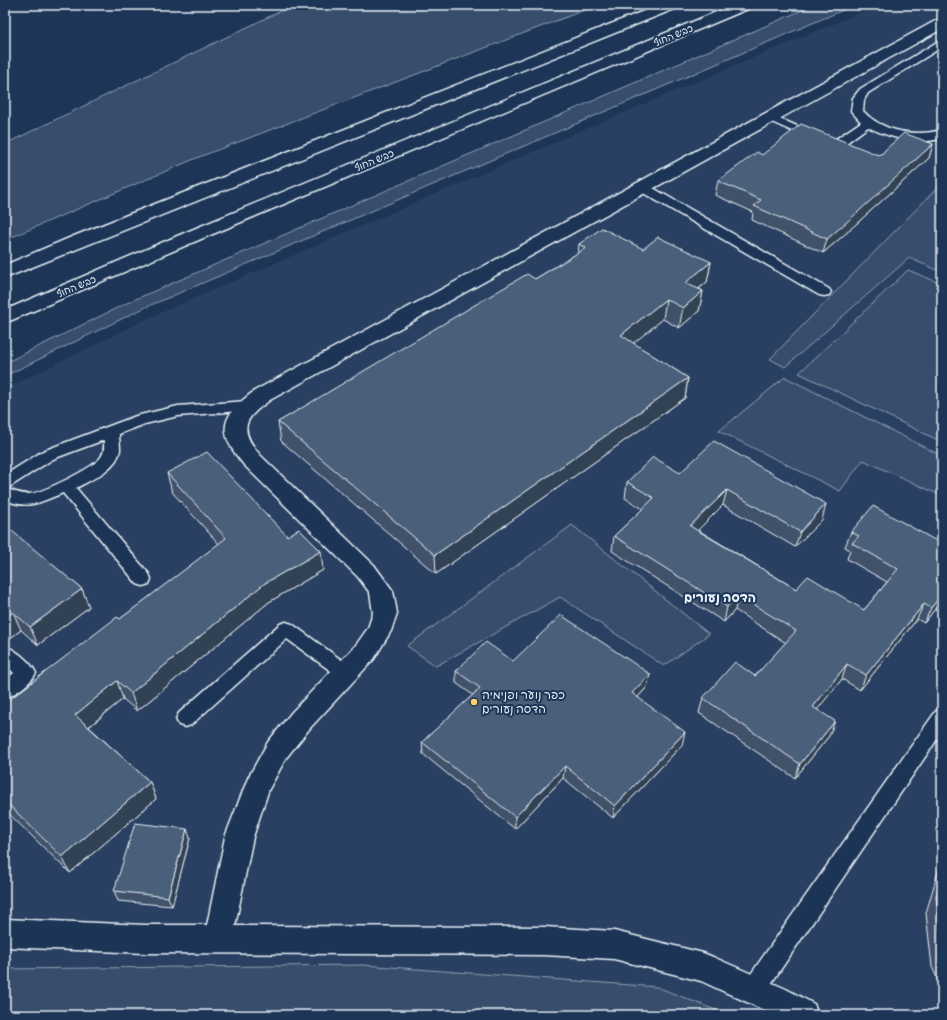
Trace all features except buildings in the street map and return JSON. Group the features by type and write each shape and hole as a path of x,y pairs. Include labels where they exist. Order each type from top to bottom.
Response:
{"main road":[{"path":"5,272 80,240 672,5"},
{"name":"כביש החוף","path":"5,317 217,226 744,5"},
{"path":"218,939 239,837 257,786 277,750 301,720 365,652 379,631 385,613 381,591 366,571 252,460 239,443 235,429 239,415 247,406 270,391 942,22"},
{"path":"5,933 145,939 544,942 614,946 703,967 776,999 803,1015"}],"lane":[{"path":"942,42 864,91 859,96 857,103 857,111 868,122 890,131 906,136 919,137 938,136 942,134"},
{"path":"769,117 847,152"},
{"path":"834,146 868,122"},
{"path":"642,187 824,292"},
{"path":"5,482 48,455 141,420 178,411 247,406"},
{"path":"5,494 15,498 30,500 66,486 94,472 105,463 112,451 111,432"},
{"path":"66,486 143,579"},
{"path":"185,719 286,630 345,672"},
{"path":"5,654 27,673 5,690"},
{"path":"754,989 942,717"}],"shaded area":[{"path":"293,5 598,5 199,157 5,240 5,144"},
{"path":"814,5 855,5 144,308 5,376 5,363 129,302"},
{"name":"כפר נוער ופנימיה הדסה נעורים","path":"878,5 942,5 942,1015 5,1015 5,389 153,316 574,134"},
{"path":"942,183 942,272 909,258 785,367 770,359"},
{"path":"908,270 942,284 942,442 799,373"},
{"path":"785,377 938,454 942,454 942,496 863,460 840,491 719,431"},
{"path":"572,525 709,634 664,666 560,597 436,666 407,646"},
{"path":"363,965 657,987 728,1015 5,1015 5,969"}],"place":[{"name":"כפר נוער ופנימיה הדסה נעורים","path":"474,702"}],"district":[{"name":"הדסה נעורים","path":"720,597"}]}
